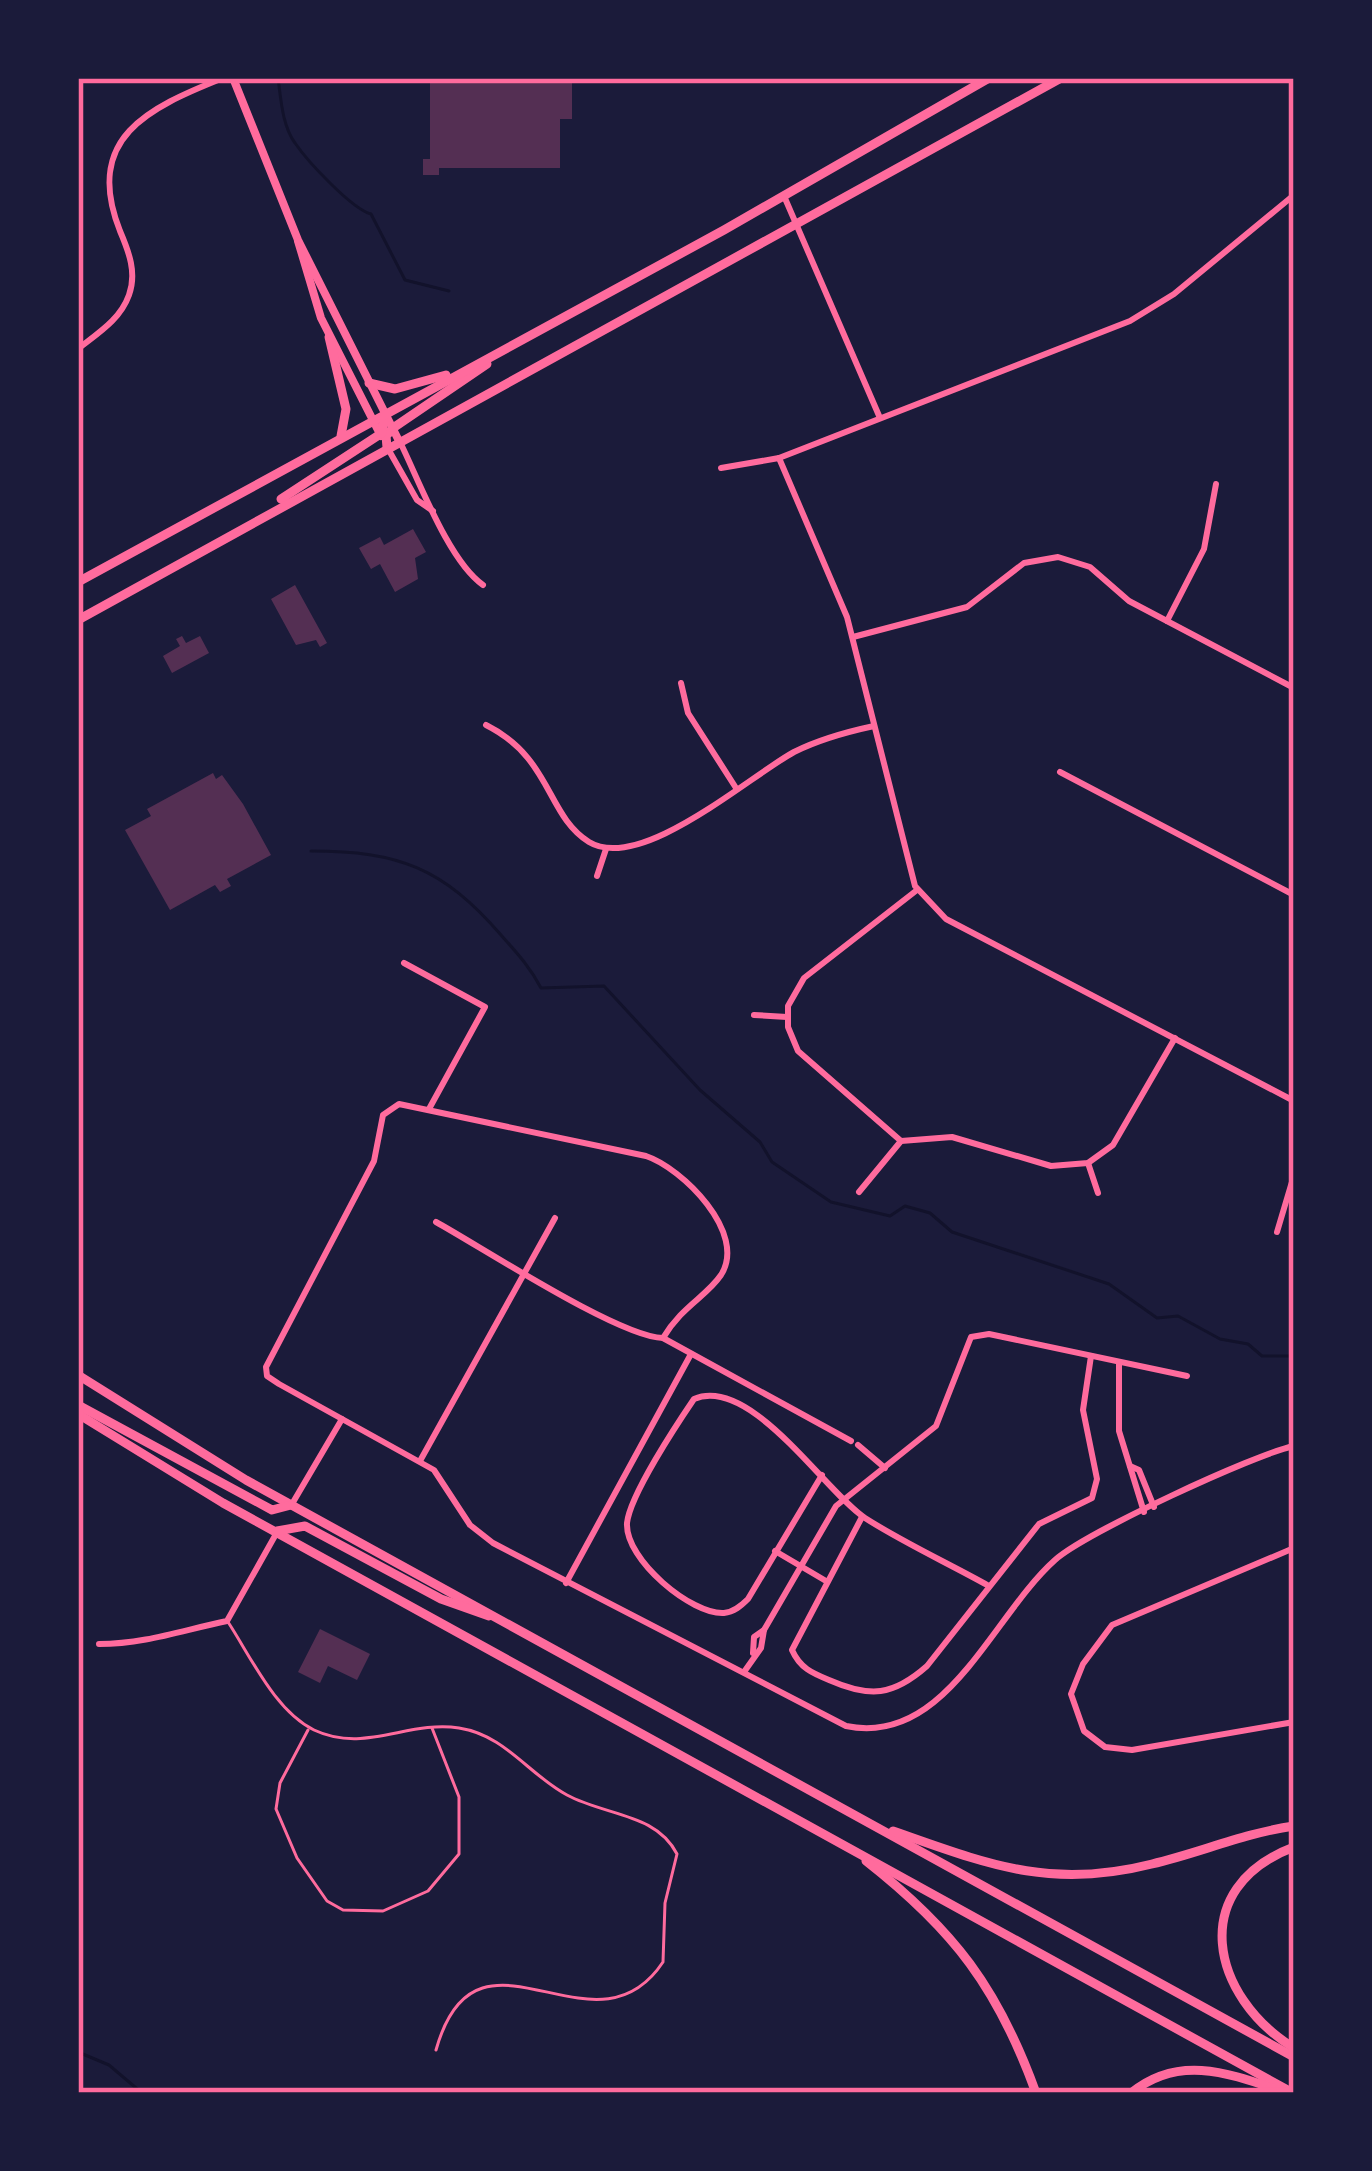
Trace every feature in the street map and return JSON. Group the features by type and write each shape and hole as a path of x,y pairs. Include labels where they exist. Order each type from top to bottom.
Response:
{"main road":[{"path":"82,579 784,195 988,78"},
{"path":"78,620 1061,78"},
{"path":"329,337 346,420 336,441"},
{"path":"387,447 386,436 393,428 526,337"},
{"path":"369,383 401,388 473,365"},
{"path":"269,511 380,434 386,413"},
{"path":"78,1376 291,1504 1294,2053"},
{"path":"78,1409 272,1510 291,1504"},
{"path":"78,1409 277,1531 1290,2093"},
{"path":"277,1531 305,1526 441,1599 512,1624"},
{"path":"881,1827 995,1868 1071,1875 1129,1870 1294,1826"},
{"path":"843,1844 910,1894 965,1952 1007,2019 1036,2093"},
{"path":"1294,1847 1267,1860 1241,1883 1225,1918 1222,1945 1229,1982 1244,2008 1294,2053"},
{"path":"1131,2093 1166,2073 1195,2068 1225,2071 1290,2093"}],"street":[{"path":"78,349 116,319 131,290 129,256 110,197 112,164 122,139 149,111 223,78"},
{"path":"233,78 298,240 329,337 417,500 433,511"},
{"path":"784,195 880,418"},
{"path":"722,468 778,458 1142,315 1294,195"},
{"path":"298,240 433,511 470,573 484,585"},
{"path":"778,458 834,580 853,637 917,890 946,919 1294,1100"},
{"path":"1167,621 1204,550 1216,484"},
{"path":"853,637 967,608 1024,563 1051,556 1090,567 1129,601 1294,688"},
{"path":"78,565 82,579"},
{"path":"681,683 688,712 736,788"},
{"path":"487,725 524,749 574,829 606,849 642,846 814,743 874,726"},
{"path":"1060,772 1294,895"},
{"path":"597,876 606,849"},
{"path":"901,1142 802,1056 788,1017 790,1000 804,978 917,890"},
{"path":"404,963 485,1007 429,1109"},
{"path":"754,1015 788,1017"},
{"path":"859,1192 901,1142 952,1136 1051,1166 1088,1163 1113,1145 1175,1038"},
{"path":"663,1338 680,1310 723,1273 726,1256 720,1223 667,1166 646,1156 399,1104 383,1114 374,1161 269,1354 267,1376 441,1476 481,1535 846,1726 869,1731 910,1720 934,1704 1056,1559 1154,1507 1294,1446"},
{"path":"1088,1163 1098,1193"},
{"path":"1277,1232 1294,1175"},
{"path":"419,1461 555,1217"},
{"path":"436,1222 600,1314 645,1336 663,1338 854,1443 885,1468"},
{"path":"744,1672 754,1636 764,1630 843,1499 945,1414 963,1348 971,1337 989,1334 1187,1376"},
{"path":"566,1582 691,1354"},
{"path":"862,1517 794,1637 794,1656 805,1670 871,1694 906,1684 927,1666 1039,1524 1094,1495 1097,1479 1083,1410 1091,1356"},
{"path":"1119,1363 1118,1431 1144,1512"},
{"path":"822,1475 748,1599 719,1613 646,1572 630,1542 627,1523 687,1409 704,1395 776,1428 822,1475 843,1499 862,1517 989,1586"},
{"path":"291,1504 342,1419"},
{"path":"1130,1466 1142,1479 1154,1507"},
{"path":"1132,1483 1142,1479"},
{"path":"99,1644 158,1641 192,1625 227,1621 277,1531"},
{"path":"1294,1548 1112,1625 1083,1664 1071,1694 1084,1731 1118,1750 1294,1722"},
{"path":"775,1551 826,1581"}],"lane":[{"path":"227,1621 289,1712 309,1728 362,1740 432,1727 491,1738 569,1796 653,1825 677,1854 665,1903 663,1962 636,1992 610,2000 507,1987 473,1989 448,2010 436,2050"},
{"path":"309,1728 280,1783 278,1822 327,1901 363,1914 428,1891 443,1879 459,1854 459,1797 432,1727"}],"building":[{"path":"430,78 572,78 572,119 560,119 560,168 439,168 439,175 423,175 423,159 430,159"},
{"path":"413,529 426,552 415,558 418,579 395,592 380,564 371,569 359,548 380,537 384,545"},
{"path":"295,585 327,643 320,647 316,640 296,645 271,599"},
{"path":"182,636 186,643 200,636 209,653 172,673 163,656 180,646 176,639"},
{"path":"213,773 216,779 222,775 243,804 271,855 227,879 231,886 220,892 215,885 170,910 125,830 151,816 147,809"},
{"path":"320,1629 370,1654 357,1680 328,1666 320,1683 298,1672"}],"waterway":[{"path":"278,78 285,120 301,151 342,194 371,214 405,280 449,291"},
{"path":"311,851 370,855 417,868 480,912 541,988 604,986 700,1090 760,1142 772,1162 831,1202 890,1216 905,1206 930,1213 952,1232 1109,1284 1157,1318 1178,1316 1220,1339 1248,1344 1262,1356 1294,1356"},
{"path":"78,2052 109,2065 142,2093"}]}
